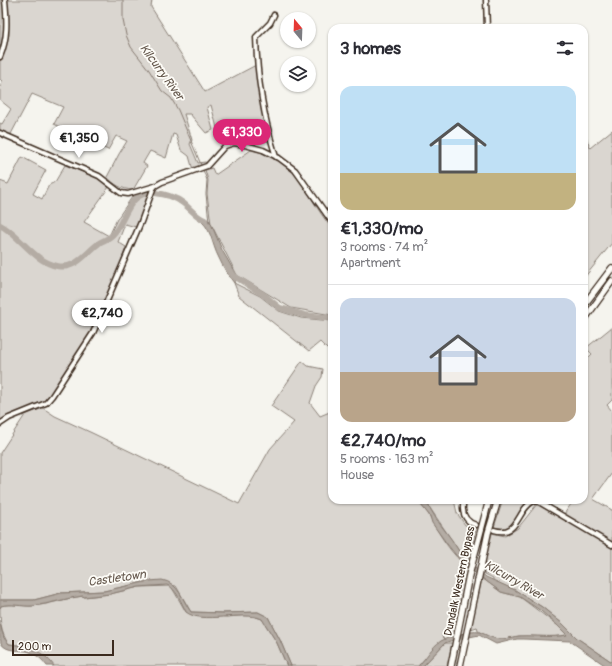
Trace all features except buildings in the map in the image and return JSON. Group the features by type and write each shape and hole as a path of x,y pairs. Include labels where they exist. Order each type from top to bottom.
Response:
{"highway":[{"path":"588,300 612,268"},
{"path":"588,314 612,281"},
{"name":"Dundalk Western Bypass","path":"451,666 469,575 488,504"},
{"name":"Dundalk Western Bypass","path":"460,666 488,534 497,504"}],"street":[{"path":"0,57 6,35 5,0"},
{"path":"486,0 486,24"},
{"path":"274,15 270,23 256,37 256,52 266,119 276,156"},
{"path":"0,133 100,176 121,193 128,194 154,187 162,182 207,166 226,146 234,143 263,150 276,156 295,170 328,216"},
{"path":"0,424 10,418 46,403 56,390 93,333 154,187"},
{"path":"463,504 462,507 465,517 471,524 476,526"},
{"path":"494,530 502,532 514,526 529,504"},
{"path":"542,504 612,545"}],"shaded area":[{"path":"0,0 4,0 6,30 0,54"},
{"path":"7,0 152,0 151,7 205,92 256,65 266,129 270,141 256,141 255,146 232,142 223,126 217,128 211,105 207,107 213,130 206,133 190,114 184,114 192,140 190,144 198,163 207,163 193,170 189,156 181,150 176,135 173,134 166,158 150,151 143,163 147,166 133,190 118,186 107,177 127,141 116,136 108,150 54,124 63,107 32,94 10,136 0,132 0,123 2,124 11,109 0,100 2,81 0,79 0,61 9,35"},
{"path":"612,130 612,243 588,273 588,143 590,148"},
{"path":"251,150 275,158 292,171 328,223 328,314 291,308 237,275 211,224 207,194 208,180 205,170 212,168 215,175"},
{"path":"22,157 46,170 33,194 42,199 49,185 55,182 65,165 101,179 109,187 84,222 109,236 117,219 134,194 151,189 136,227 125,224 118,242 126,247 115,280 93,330 49,398 0,422 0,181 8,184"},
{"path":"199,215 210,221 222,250 238,278 234,283 216,252 206,226 197,218"},
{"path":"234,283 260,296 279,311 301,318 328,321 328,348 320,342 309,351 239,296"},
{"path":"612,327 612,400 607,405 612,411 612,473 593,499 612,510 612,543 564,514 571,504 588,504 588,358 592,354 588,350 588,346"},
{"path":"302,361 308,366 323,369 322,377 316,386 310,403 320,416 328,413 328,504 420,504 429,515 451,551 468,567 454,634 443,631 442,637 445,640 440,642 418,666 291,666 268,617 258,612 191,612 176,586 149,581 104,591 61,593 34,600 0,600 0,453 25,415 43,408 55,416 239,504 270,449 294,422 271,406"},
{"path":"420,504 427,504 464,559 486,577 515,590 542,607 577,638 612,662 612,666 606,666 570,641 517,639 496,644 479,635 445,643 423,666 418,666 434,646 441,641 465,633 479,632 498,639 518,636 567,635 541,611 520,597 501,592 463,564 432,523 430,516"},
{"path":"428,504 455,504 457,513 465,525 476,528 468,563"},
{"path":"502,504 527,504 512,525 505,529 494,527"},
{"path":"537,504 612,547 612,662 577,638 542,607 515,590 493,581 493,578 483,573 492,533 505,536 518,528"},
{"path":"482,578 501,592 520,597 557,625 567,635 551,637 519,636 504,639 492,639 478,631 477,627 471,629"},
{"path":"162,580 168,582 176,588 191,612 258,612 268,617 291,666 287,666 277,643 262,619 244,616 212,618 193,616 186,612 176,593 167,585 139,587 110,594 83,596 33,606 9,605 1,606 0,608 0,600 34,600 61,593 104,591 149,581"},
{"path":"171,586 186,612 227,617 250,615 262,619 277,643 287,666 54,666 25,646 9,644 2,631 0,606 31,606 83,596 110,594 139,587"},
{"path":"0,624 4,638 9,644 34,650 45,656 54,666 47,666 40,658 30,652 10,649 3,646 1,643"},
{"path":"445,643 452,643 447,666 423,666"}],"waterway":[{"name":"Kilcurry River","path":"123,0 123,20 126,35 131,47 149,70 162,91 171,98 178,110 202,167"},
{"name":"Kilcurry River","path":"203,170 207,180 206,194 209,222"},
{"path":"0,225 7,229 41,259 48,263 63,267 69,266 79,260 98,244 110,237 119,226 134,200 146,193 159,193 174,197 205,220"},
{"name":"Kilcurry River","path":"232,273 234,276 264,295 280,308 304,315 328,318"}],"water label":[{"name":"Castletown","path":"117,578"}]}
